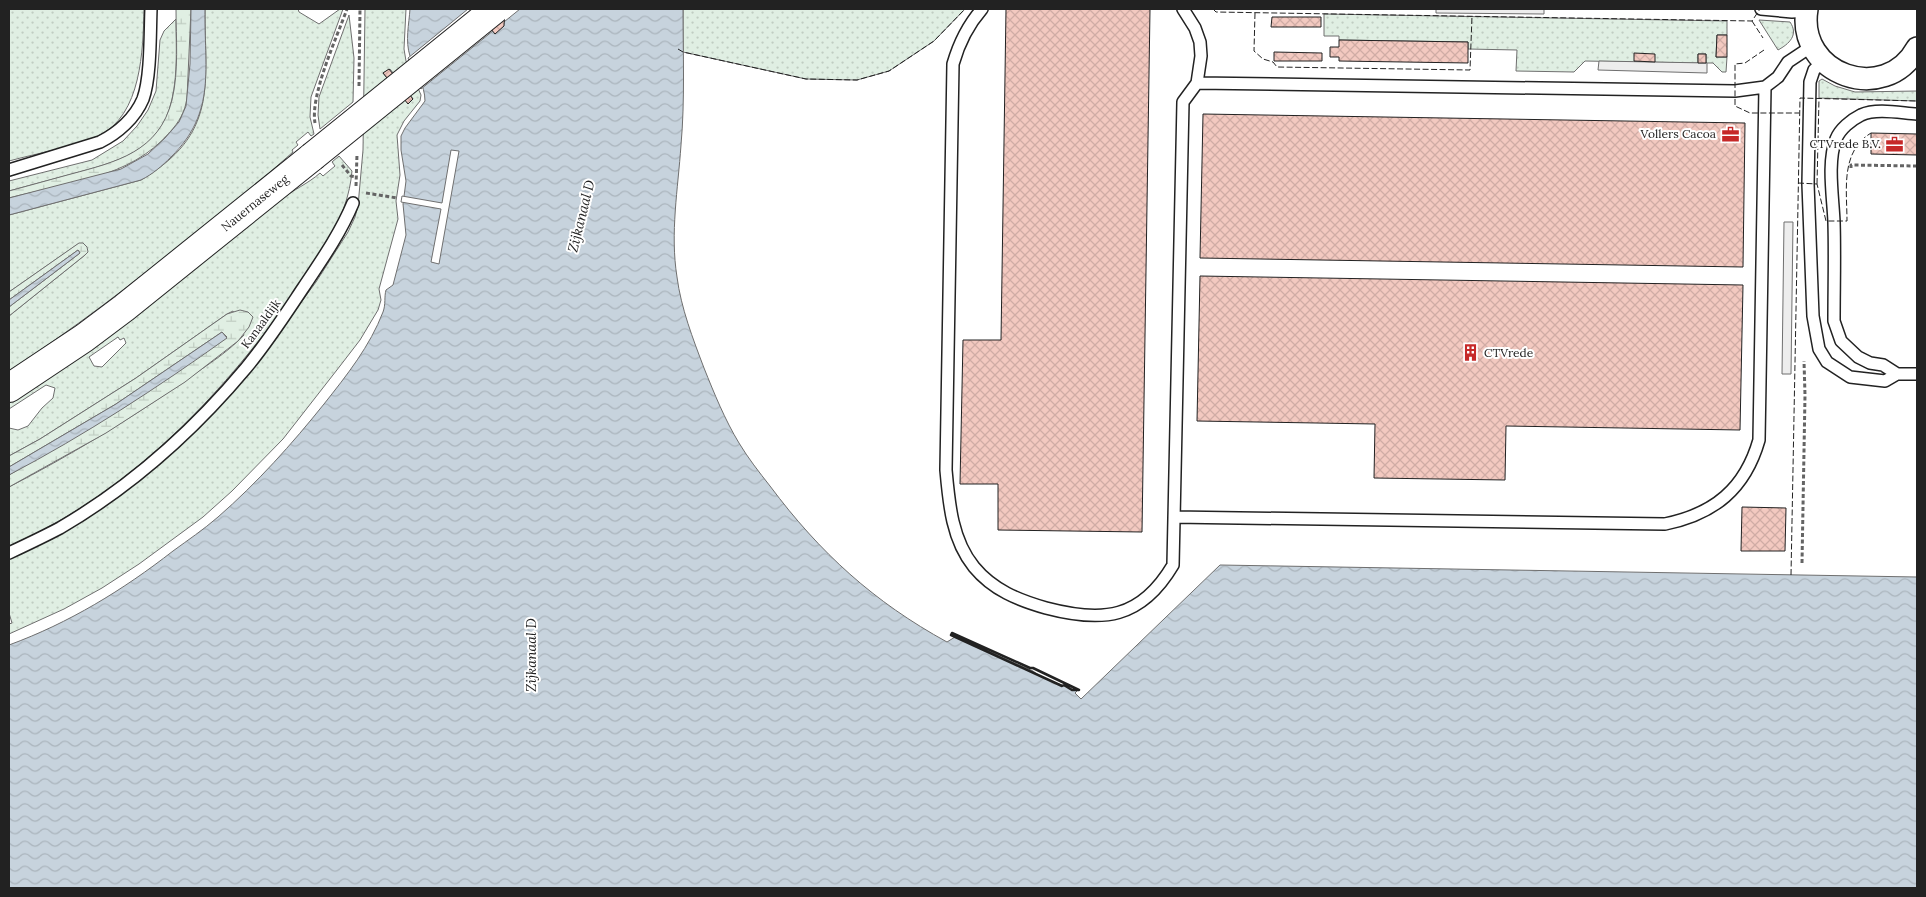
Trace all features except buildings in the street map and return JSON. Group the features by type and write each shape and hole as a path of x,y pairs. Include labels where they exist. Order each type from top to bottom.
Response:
{"main road":[{"name":"Nauernaseweg","path":"9,388 84,338 124,308 495,9"}],"street":[{"path":"1807,10 1807,27 1818,53 1842,74 1857,78 1872,78 1887,74 1901,67 1917,48"}],"lane":[{"path":"9,170 100,142 123,128 143,98 150,51 151,9"},
{"path":"982,9 966,30 958,46 953,64 946,470 950,505 958,538 974,566 984,578 999,590 1014,598 1082,616 1116,613 1144,600 1165,578 1173,565 1183,102 1197,82 1201,56 1200,42 1195,28 1183,9"},
{"path":"1761,9 1792,12 1807,10"},
{"path":"1197,82 1735,91 1765,87 1778,77 1788,62 1818,53 1811,76 1808,184 1813,316 1819,349 1827,362 1850,377 1885,381 1897,374 1917,374"},
{"path":"1174,517 1665,524 1701,514 1717,504 1741,480 1755,454 1759,440 1765,87"},
{"path":"1897,374 1882,365 1870,363 1848,350 1836,331 1834,321 1832,157 1836,139 1842,130 1861,115 1873,112 1917,114"},
{"name":"Kanaaldijk","path":"9,553 60,528 137,475 204,413 246,368 282,321 326,254 353,204"}],"path":[{"path":"316,126 314,116 315,96 346,9"},
{"path":"359,89 360,9"},
{"path":"353,204 356,191 357,149"},
{"path":"1850,174 1851,165 1917,166"},
{"path":"346,170 351,176 356,177"},
{"path":"356,191 397,198"},
{"path":"1802,563 1804,357"}],"green space":[{"path":"9,9 144,9 143,43 137,80 132,98 124,113 113,126 98,136 87,140 9,161"},
{"path":"176,9 191,9 187,98 181,116 170,132 154,148 116,170 74,183 9,198 9,191 88,170 119,159 134,152 157,132 166,118 176,78"},
{"path":"205,9 298,9 299,12 319,24 340,9 343,9 311,97 310,117 314,134 311,136 308,132 296,142 298,145 292,150 293,152 281,163 146,272 78,323 9,371 9,316 85,255 78,244 9,292 9,215 141,180 166,163 183,145 195,126 202,106 206,62"},
{"path":"365,9 406,9 404,49 406,61 421,95 420,101 404,121 397,135 400,175 396,201 398,219 379,289 381,300 378,310 360,340 283,439 232,491 203,517 139,564 102,588 64,609 9,634 9,624 12,623 9,613 9,559 52,539 88,517 252,369 316,282 348,232 358,206 363,150","holes":["390,69 413,99 408,103 383,73"]},
{"path":"683,9 965,9 934,41 889,71 857,80 806,79 683,52"},
{"path":"1324,14 1727,21 1727,35 1717,35 1716,57 1727,57 1726,72 1722,72 1713,63 1706,63 1706,54 1698,54 1698,63 1585,61 1574,72 1516,71 1517,50 1468,49 1468,42 1339,40 1339,36 1324,36"},
{"path":"349,15 354,58 353,102 320,129 318,115 319,97"},
{"path":"176,19 176,69 172,99 166,117 158,131 147,143 134,152 105,165 9,191 9,181 92,160 123,141 148,110 156,91 160,40 164,31"},
{"path":"1759,20 1790,22 1793,27 1792,39 1778,50"},
{"path":"1822,79 1835,86 1855,92 1917,91 1917,101 1819,98 1819,81"},
{"path":"339,156 352,171 345,205 331,237 292,296 234,371 201,407 131,472 93,500 52,525 9,546 9,487 54,463 141,411 215,360 244,335 233,311 227,314 136,378 40,439 9,456 9,428 18,430 28,426 42,408 53,398 55,388 46,385 9,409 9,403 114,332 285,196 320,173 323,176 335,166 332,162","holes":["118,337 120,340 124,338 126,343 102,367 94,366 89,357"]},
{"path":"79,243 83,243 87,247 88,252 9,316 9,307 80,253 78,250 9,300 9,292"},
{"path":"240,310 248,312 253,317 249,327 238,341 185,382 106,433 9,487 9,475 128,405 227,337 222,332 116,404 9,467 9,456 40,439 136,378 227,314"}],"shaded area":[{"path":"1436,9 1544,9 1544,14 1436,13"},
{"path":"1599,61 1707,63 1707,73 1598,70"},
{"path":"1784,222 1793,222 1791,374 1782,374"}],"water":[{"path":"191,9 205,9 205,88 202,106 196,123 186,140 171,157 157,170 141,180 9,215 9,198 121,169 148,154 165,138 179,122 186,106 190,64"},
{"name":"Zijkanaal D","path":"410,9 683,9 683,111 674,244 679,289 684,312 704,368 724,416 739,443 808,533 872,593 920,627 947,642 955,637 1033,671 1041,677 1077,691 1075,693 1081,699 1220,565 1917,577 1917,888 9,888 9,645 53,627 115,592 218,517 260,477 312,419 357,360 378,325 384,309 386,290 393,285 406,235 403,204 406,181 401,150 401,136 425,101 422,84 412,62 408,44"},
{"path":"78,250 80,253 9,307 9,300"},
{"path":"222,332 227,338 174,375 93,427 9,475 9,467 116,404"}],"pier":[{"path":"468,9 520,9 421,89 408,58"},
{"path":"451,150 459,151 439,264 431,262 441,209 401,202 402,196 442,203"}],"fence":[{"path":"678,49 683,52 806,79 857,80 889,71 934,41 965,9"},
{"path":"1213,9 1216,12 1752,21 1760,9"},
{"path":"1255,13 1254,51 1263,59 1273,62 1277,67 1470,70 1472,16"},
{"path":"1752,21 1763,38"},
{"path":"1764,50 1745,63 1735,64 1735,106 1750,113 1799,113"},
{"path":"1791,575 1800,98 1917,101"},
{"path":"1817,184 1819,98"},
{"path":"1798,183 1817,184 1826,221 1847,221 1847,172 1854,150 1871,133"}],"wall":[{"path":"952,633 1033,668 1079,690 1072,690 1064,685 1062,686 951,635 952,633"}],"place":[{"name":"Vollers Cacoa","path":"1730,134"},
{"name":"CTVrede B.V.","path":"1895,144"},
{"name":"CTVrede","path":"1470,353"}]}
